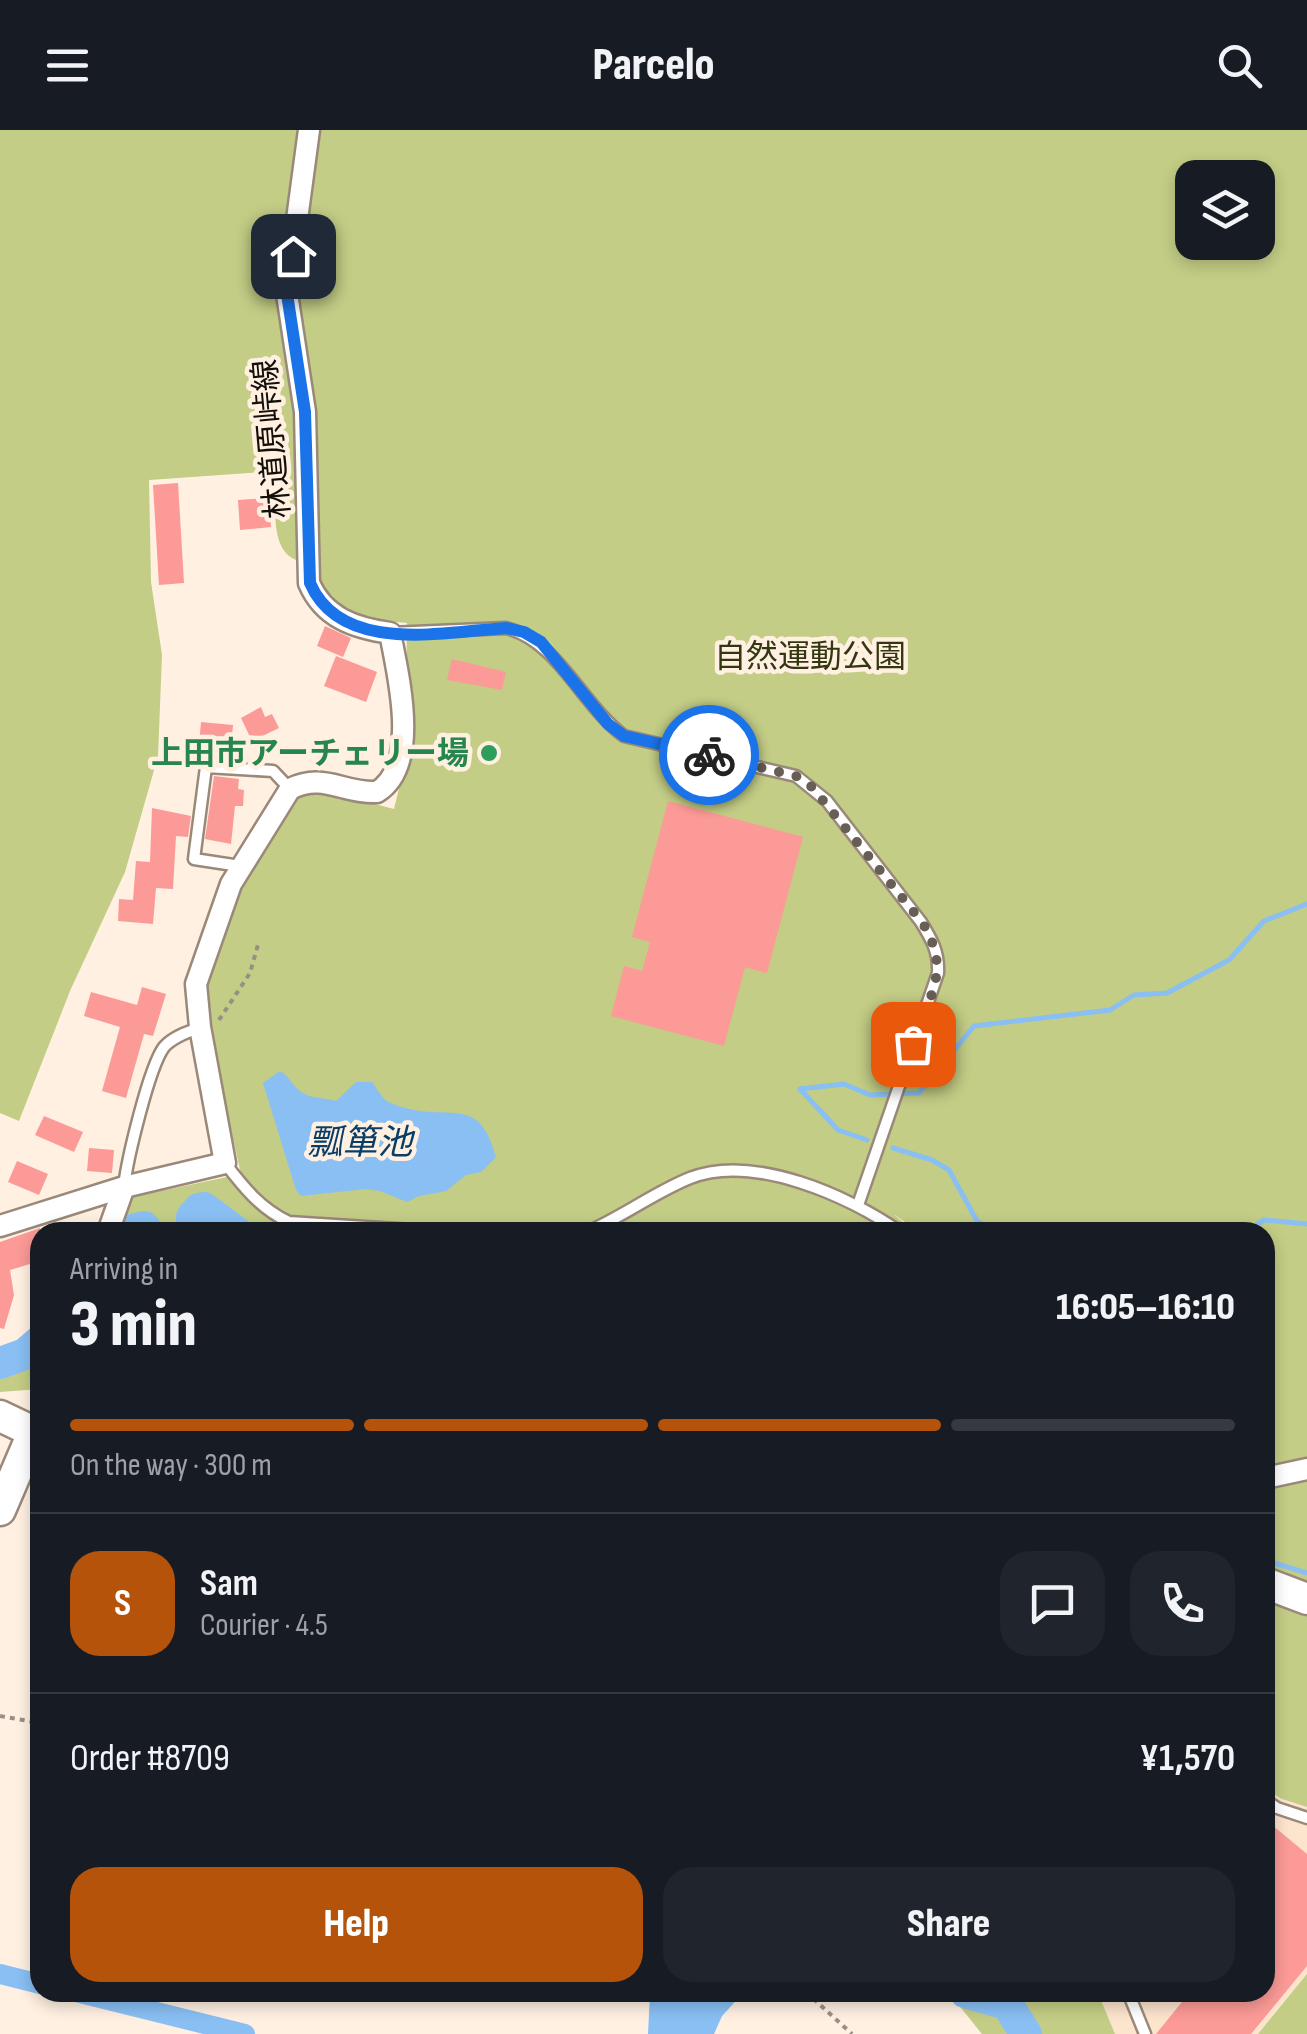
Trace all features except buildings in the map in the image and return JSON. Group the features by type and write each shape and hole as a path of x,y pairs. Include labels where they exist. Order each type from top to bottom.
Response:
{"street":[{"name":"林道原峠線","path":"309,130 287,294 306,428 310,583 317,600 334,616 362,629 390,633"},
{"path":"0,1226 124,1187 225,1164 200,1028 196,984 200,967 231,884 290,788 306,781 323,781 377,792 388,786 396,774 404,712 390,633"},
{"path":"112,1222 124,1187"},
{"path":"0,1416 30,1426"},
{"path":"0,1510 30,1446"},
{"path":"1275,1476 1307,1468"},
{"path":"1275,1588 1307,1599"}],"lane":[{"path":"390,633 506,628 524,632 541,642 608,724 624,736 796,776 836,812 922,922 938,957 938,973 858,1205"},
{"path":"241,866 194,859 206,767 273,771 290,788"},
{"path":"124,1187 130,1145 162,1052 175,1038 200,1028"},
{"path":"225,1164 246,1191 272,1214 288,1222"},
{"path":"606,1222 690,1178 758,1173 792,1179 858,1205 884,1222"},
{"path":"1275,1807 1307,1818"},
{"path":"1132,2002 1145,2034"}],"path":[{"path":"200,1028 217,1024 250,973 259,941"},
{"path":"0,1716 30,1721"},
{"path":"817,2002 852,2034"}],"shaded area":[{"path":"1275,1795 1307,1807 1307,2034 1115,2034 1102,2002 1275,2002"}],"green space":[{"name":"自然運動公園","path":"0,130 1307,130 1307,1460 1275,1467 1275,1222 905,1222 893,1214 903,1222 117,1222 128,1198 241,1174 205,1013 205,986 239,888 294,796 321,790 394,809 405,764 407,623 352,614 326,590 316,568 284,551 277,530 276,471 149,480 151,582 162,655 158,756 125,872 70,991 19,1121 0,1113"},
{"path":"30,1342 30,1390 0,1392 0,1355"},
{"path":"1307,1474 1307,1582 1275,1570 1275,1483"},
{"path":"1275,1602 1307,1616 1307,1807 1275,1795"},
{"path":"1307,1974 1307,2034 1258,2034"},
{"path":"956,2002 1102,2002 1115,2034 982,2034"}],"water":[{"name":"瓢箪池","path":"280,1071 312,1097 336,1101 356,1082 372,1082 388,1102 419,1111 471,1117 481,1124 496,1157 481,1172 466,1175 446,1191 407,1202 365,1189 301,1196 263,1083"},
{"path":"650,2002 735,2002 722,2016 714,2034 648,2034"}],"waterway":[{"path":"800,1089 844,1084 870,1095 919,1093 974,1026 1110,1010 1134,995 1167,993 1229,960 1264,921 1307,904"},
{"path":"800,1089 838,1130 867,1140"},
{"path":"893,1148 932,1160 949,1170 979,1222"},
{"path":"192,1222 192,1217 204,1208 223,1222"},
{"path":"1261,1222 1307,1224"},
{"path":"0,1363 30,1350"},
{"path":"1275,1563 1307,1573"},
{"path":"0,1974 30,1982"},
{"path":"116,2002 245,2034"},
{"path":"1000,2002 1007,2004 1026,2034"}],"way so far":[{"path":"709,755 796,776 812,787 922,922 935,944 938,973 913,1044"}],"place":[{"name":"上田市アーチェリー場","path":"489,753"}],"route":[{"path":"293,256 287,294 305,412 310,583 317,600 334,616 362,629 390,633 506,628 524,632 541,642 608,724 624,736 709,755"}]}
